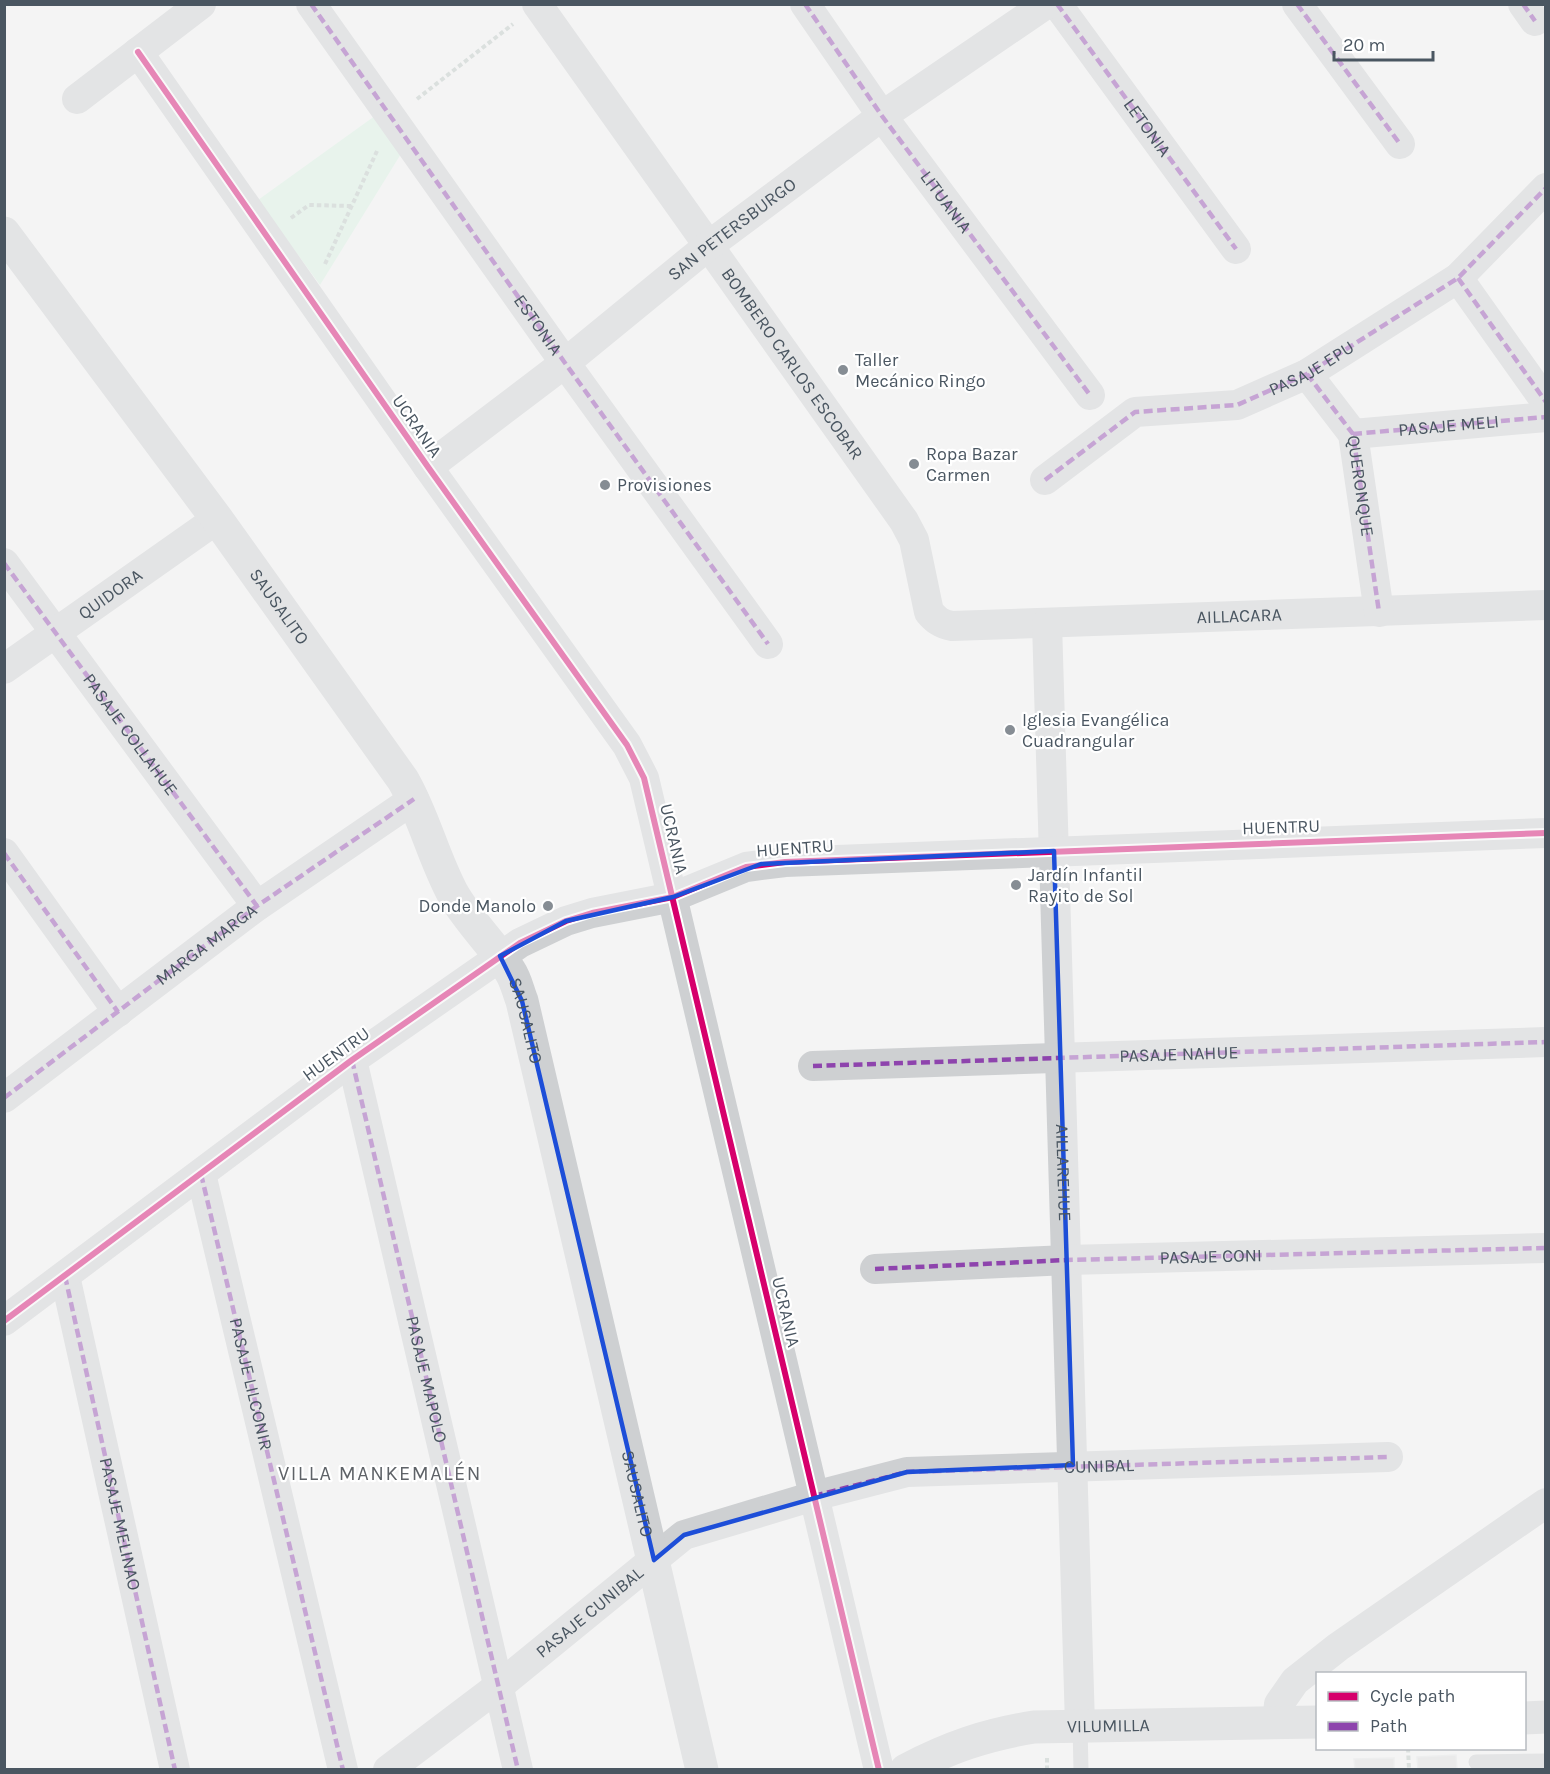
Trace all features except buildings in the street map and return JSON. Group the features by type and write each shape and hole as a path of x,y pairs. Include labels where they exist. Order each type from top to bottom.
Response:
{"street":[{"path":"77,99 201,4"},
{"name":"ESTONIA","path":"311,4 564,363 768,644"},
{"name":"LITUANIA","path":"806,4 882,117 1090,395"},
{"name":"SAN PETERSBURGO","path":"428,468 564,363 708,246 882,117 1046,4"},
{"name":"LETONIA","path":"1057,4 1236,249"},
{"path":"1297,4 1400,144"},
{"name":"BOMBERO CARLOS ESCOBAR","path":"537,5 904,521 915,540 929,612 935,619"},
{"name":"UCRANIA","path":"138,52 428,468 636,760 649,796 879,1770"},
{"name":"PASAJE EPU","path":"1045,480 1135,412 1237,405 1307,374 1458,278 1545,188"},
{"name":"SAUSALITO","path":"4,233 217,519 389,760 414,799 431,846 454,896 512,974 522,1001 702,1770"},
{"path":"1458,278 1545,402"},
{"name":"QUERONQUE","path":"1307,374 1353,434 1378,612"},
{"name":"PASAJE MELI","path":"1353,434 1545,417"},
{"name":"QUIDORA","path":"4,669 217,519"},
{"name":"PASAJE COLLAHUE","path":"4,563 257,906"},
{"name":"AILLACARA","path":"935,619 952,626 1545,605"},
{"name":"AILLAREHUE","path":"1047,623 1080,1725"},
{"name":"MARGA MARGA","path":"4,1098 257,906 414,799"},
{"name":"HUENTRU","path":"4,1321 352,1060 500,956 541,931 566,921 592,913 673,897 731,872 761,864 1054,850 1545,833"},
{"path":"4,854 118,1012"},
{"name":"PASAJE NAHUE","path":"813,1066 1545,1042"},
{"name":"PASAJE MAPOLO","path":"352,1060 518,1770"},
{"name":"PASAJE LILCONIR","path":"201,1174 343,1770"},
{"name":"PASAJE CONI","path":"875,1269 1067,1260 1545,1248"},
{"name":"PASAJE MELINAO","path":"66,1276 176,1770"},
{"name":"CUNIBAL","path":"814,1496 907,1472 1073,1465 1388,1457"},
{"name":"PASAJE CUNIBAL","path":"388,1770 499,1686 684,1535 814,1496"},
{"path":"1276,1722 1279,1704 1295,1681 1338,1647 1545,1503"},
{"path":"1526,1718 1545,1717"},
{"name":"VILUMILLA","path":"906,1770 966,1742 1000,1733 1034,1728 1080,1725 1316,1722"}],"lane":[{"path":"1080,1725 1081,1770"},
{"path":"1476,1760 1545,1761"}],"path":[{"path":"309,297 392,119 537,5"},
{"path":"266,237 309,205 351,206"},
{"path":"1408,1750 1409,1770"}],"highlighted area":[{"path":"1054,851 1073,1465 907,1472 684,1535 654,1560 522,1001 500,956 566,921 673,897 761,864"}],"green space":[{"path":"379,113 404,149 320,285 258,200"}],"marked path":[{"path":"311,4 565,363 768,644"},
{"path":"805,4 882,116 1090,395"},
{"path":"1057,4 1236,249"},
{"path":"1297,4 1400,144"},
{"path":"1523,4 1535,21"},
{"path":"1045,480 1135,412 1237,405 1307,374 1458,278 1546,188"},
{"path":"1458,278 1546,402"},
{"path":"1307,374 1353,434 1379,612"},
{"path":"1353,434 1546,417"},
{"path":"4,563 257,906"},
{"path":"4,1098 257,906 414,799"},
{"path":"4,853 118,1012"},
{"path":"813,1066 1546,1042"},
{"path":"352,1060 518,1770"},
{"path":"201,1174 343,1770"},
{"path":"875,1269 1067,1260 1546,1248"},
{"path":"65,1276 175,1770"},
{"path":"814,1496 907,1472 1388,1457"}],"cycle path":[{"path":"138,52 428,467 627,745 644,778 879,1770"},
{"path":"4,1321 352,1060 520,943 566,921 592,913 673,897 746,867 785,862 1546,833"}],"place":[{"name":"Taller Mecánico Ringo","path":"843,370"},
{"name":"Ropa Bazar Carmen","path":"914,464"},
{"name":"Provisiones","path":"605,485"},
{"name":"Iglesia Evangélica Cuadrangular","path":"1010,730"},
{"name":"Jardín Infantil Rayito de Sol","path":"1016,885"},
{"name":"Donde Manolo","path":"548,906"}],"district":[{"name":"VILLA MANKEMALÉN","path":"380,1473"}]}
